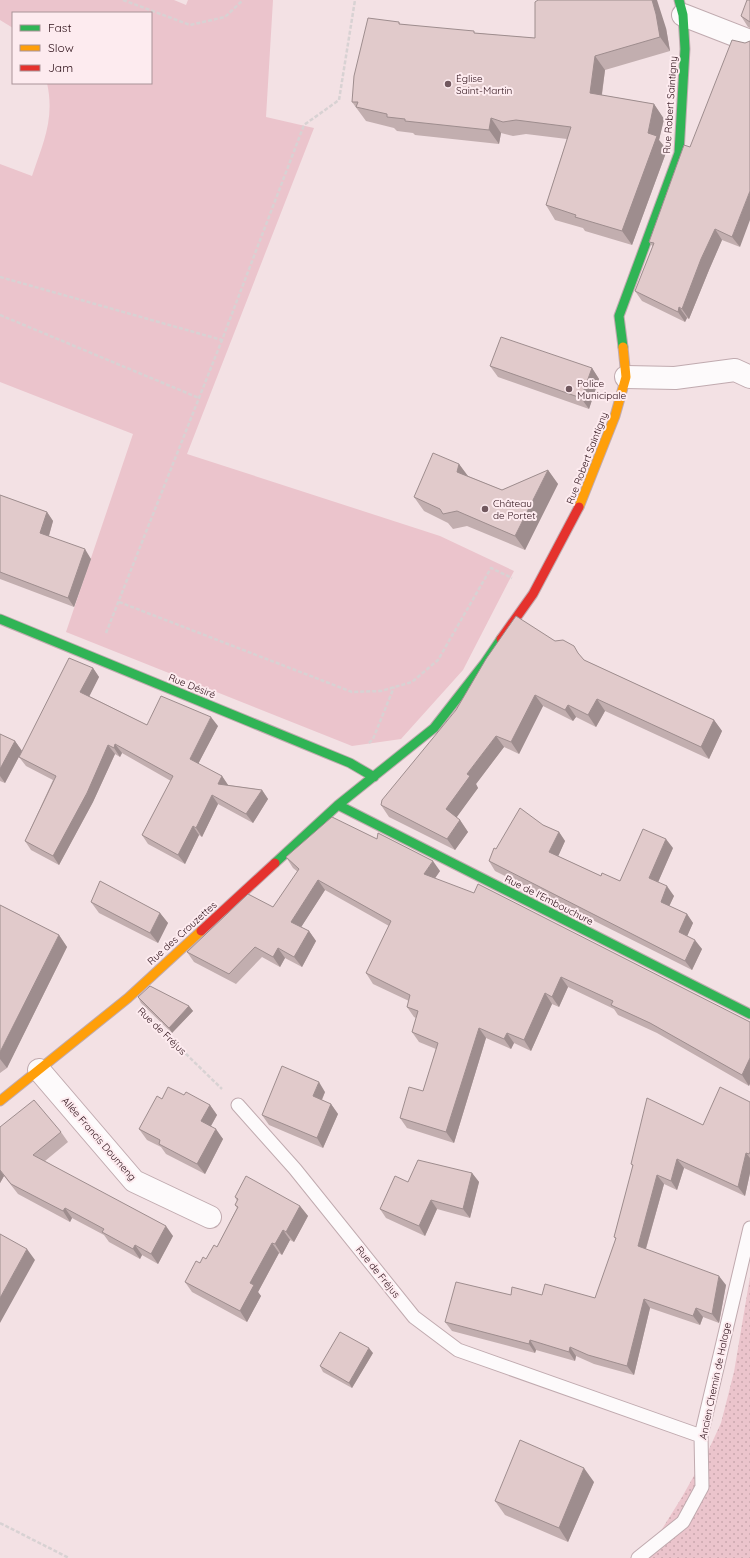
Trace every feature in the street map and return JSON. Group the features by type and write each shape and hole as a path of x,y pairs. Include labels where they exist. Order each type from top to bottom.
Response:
{"street":[{"path":"681,7 750,41"},
{"name":"Rue Robert Saintigny","path":"374,777 434,728 484,664 533,594 577,513 615,416 626,377 619,316 679,153 684,49 681,7"},
{"path":"626,377 675,378 736,370 750,377"},
{"name":"Rue Désiré","path":"0,619 350,763 374,777"},
{"name":"Rue des Crouzettes","path":"0,1101 128,998 338,805 374,777"},
{"name":"Rue de l'Embouchure","path":"338,805 750,1014"},
{"name":"Allée Francis Doumeng","path":"39,1070 134,1181 210,1217"}],"lane":[{"name":"Rue de Fréjus","path":"238,1105 295,1169 414,1317 458,1350 701,1436"},
{"name":"Ancien Chemin de Halage","path":"638,1558 683,1522 702,1487 701,1436 750,1228"}],"path":[{"path":"123,0 190,25 225,17 243,0"},
{"path":"95,658 119,602 200,398 304,125 339,100 355,0"},
{"path":"0,277 222,340"},
{"path":"0,315 200,398"},
{"path":"119,602 352,692 381,691 412,682 438,660 491,568 518,580 533,594"},
{"path":"350,763 373,739 394,687"},
{"name":"Rue de Fréjus","path":"128,998 238,1105"},
{"path":"0,1523 68,1558"}],"shaded area":[{"path":"0,0 174,0 186,5 188,0 273,0 266,117 314,128 187,454 440,536 514,571 463,670 401,739 352,746 66,632 133,434 0,382 0,164 32,176 44,142 49,120 50,108 47,84 152,84 152,12 12,12 12,27 0,20"},
{"path":"750,1277 750,1558 644,1558 682,1497 709,1449 721,1423 734,1372"}],"building":[{"path":"538,0 652,0 660,37 595,56 590,93 654,104 648,133 657,136 622,231 575,217 576,215 546,205 571,127 516,120 503,122 491,118 489,130 405,121 405,119 387,117 387,114 356,107 358,102 352,102 354,76 368,18 399,22 399,24 474,31 474,33 535,38 535,2"},
{"path":"747,0 750,0 750,22 741,16"},
{"path":"732,40 745,43 750,41 750,191 732,237 715,229 701,259 682,309 679,307 678,312 635,291 654,243 649,242 684,145 690,147"},
{"path":"501,337 592,368 581,398 490,366"},
{"path":"433,453 459,464 457,472 502,490 548,470 515,536 457,511 443,514 440,509 414,497"},
{"path":"0,495 47,512 40,533 85,549 68,598 0,572"},
{"path":"516,616 555,641 563,640 574,646 584,660 714,720 701,747 597,699 588,715 568,705 565,710 535,695 511,742 496,736 467,774 470,776 446,809 460,820 447,839 381,805 382,800 456,710 486,659"},
{"path":"69,658 93,668 80,692 147,725 161,696 211,717 190,759 222,776 218,784 262,790 246,814 212,795 196,828 193,826 178,855 142,835 173,776 115,744 114,748 108,745 87,793 53,856 25,841 56,776 19,757"},
{"path":"0,734 15,741 0,769"},
{"path":"520,808 543,825 559,832 549,852 601,876 602,873 620,881 643,829 666,839 649,878 667,886 661,902 687,914 679,932 695,940 685,961 489,861 494,848 496,849"},
{"path":"332,817 377,839 378,833 433,861 424,874 474,893 478,884 750,1022 750,1058 742,1075 650,1023 611,1005 613,1001 561,977 552,997 545,993 524,1040 507,1033 504,1039 479,1028 446,1132 400,1118 409,1087 423,1091 438,1043 412,1032 418,1011 407,1007 410,995 366,973 391,921 318,880 291,922 309,931 294,957 278,948 273,957 255,947 229,974 187,952 248,894 273,907 299,869 286,857"},
{"path":"100,881 160,913 150,933 91,902"},
{"path":"0,905 59,935 0,1052"},
{"path":"150,986 189,1006 169,1028 138,997"},
{"path":"282,1066 319,1082 313,1096 331,1104 317,1138 262,1115"},
{"path":"168,1087 184,1095 186,1092 210,1105 201,1121 216,1129 197,1164 159,1144 160,1140 139,1129 157,1096 162,1099"},
{"path":"720,1087 750,1102 750,1152 749,1154 746,1153 738,1187 677,1159 671,1181 657,1175 638,1246 719,1276 712,1314 696,1308 693,1316 644,1299 627,1366 588,1355 570,1347 569,1352 530,1340 529,1344 445,1322 456,1282 511,1295 512,1287 542,1295 545,1284 595,1298 616,1238 614,1237 633,1165 631,1164 647,1098 703,1125"},
{"path":"34,1100 61,1132 33,1155 166,1226 151,1254 135,1245 133,1249 102,1232 104,1229 65,1208 63,1211 11,1184 0,1170 0,1127"},
{"path":"418,1160 472,1173 463,1209 431,1200 419,1226 380,1209 395,1176 408,1182"},
{"path":"246,1176 300,1206 286,1232 283,1230 275,1244 272,1243 250,1283 254,1285 240,1311 185,1282 196,1261 200,1263 203,1257 206,1259 214,1245 217,1247 238,1207 235,1205 238,1199 235,1197"},
{"path":"0,1234 27,1249 0,1298"},
{"path":"340,1332 369,1348 349,1383 320,1366"},
{"path":"520,1440 584,1468 559,1528 495,1501"}],"traffic: fast":[{"path":"623,347 619,316 679,153 685,49 683,15 679,0"},
{"path":"0,619 350,763 374,777"},
{"path":"275,863 338,805 434,728 484,664 501,639"},
{"path":"338,805 750,1014"}],"traffic: slow":[{"path":"579,507 615,416 626,377 623,347"},
{"path":"0,1101 128,998 201,931"}],"traffic: jam":[{"path":"501,639 533,594 579,507"},
{"path":"201,931 275,863"}],"place":[{"name":"Église Saint-Martin","path":"448,84"},
{"name":"Police Municipale","path":"569,389"},
{"name":"Château de Portet","path":"485,509"}]}
